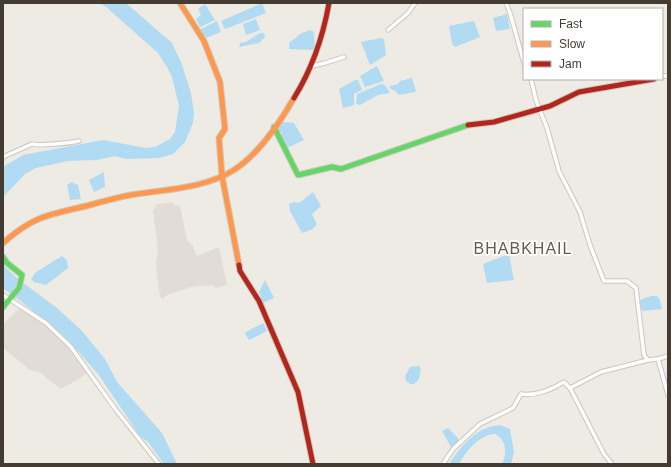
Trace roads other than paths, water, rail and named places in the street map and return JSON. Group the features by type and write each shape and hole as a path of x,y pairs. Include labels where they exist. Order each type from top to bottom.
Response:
{"street":[{"path":"180,3 204,41 220,82 225,129 219,138 222,176 240,271 259,300 266,322 298,392 313,464"},
{"path":"3,243 24,226 54,212 82,207 116,197 185,188 222,176 235,169 274,127 302,86 312,66 321,41 329,3"},
{"path":"388,30 408,13 415,3"},
{"path":"506,3 523,58"},
{"path":"312,66 344,57"},
{"path":"531,80 539,110 547,128 559,171 580,212 590,245 604,281 627,281 636,288 644,355 648,360"},
{"path":"274,127 298,175 332,167 340,169 357,162 391,153 464,125 494,122 539,110 587,90 648,80"},
{"path":"3,157 32,144 59,144 79,141"},
{"path":"3,257 7,263 22,275 22,280 3,307"},
{"path":"3,295 46,323 71,347 116,410 159,464"},
{"path":"570,388 601,372 668,356"},
{"path":"658,359 668,395"},
{"path":"443,464 453,449 480,424 513,408 521,394 529,395 542,392 564,382 570,388 604,454 612,464"}],"water":[{"path":"97,3 126,3 172,43 181,62 191,93 194,113 193,123 185,142 173,154 159,158 125,159 115,156 97,160 68,161 36,168 25,174 3,197 3,167 23,155 103,140 146,148 155,147 170,139 175,132 179,106 172,77 167,67 158,53 105,6"},
{"path":"262,3 266,13 225,29 221,21"},
{"path":"205,4 215,20 200,27 196,19 201,15 198,9"},
{"path":"507,14 510,29 496,31 493,18"},
{"path":"256,19 260,30 246,35 243,24"},
{"path":"217,21 221,32 203,39 199,30"},
{"path":"474,21 480,37 455,47 452,44 449,26"},
{"path":"310,30 314,32 315,50 289,49 289,43 300,34"},
{"path":"260,33 264,33 265,37 259,43 239,47 240,43 246,42"},
{"path":"381,38 384,39 386,55 370,65 361,42"},
{"path":"377,66 384,81 365,87 360,76"},
{"path":"412,78 416,92 399,95 389,88 390,86 398,84 400,81"},
{"path":"355,80 358,80 362,90 354,94 354,105 343,108 339,89"},
{"path":"381,84 385,85 390,93 378,95 360,105 356,104 357,94"},
{"path":"283,122 294,123 304,140 287,148 281,139 282,132 279,132 278,128"},
{"path":"104,172 105,187 94,192 89,180"},
{"path":"71,182 78,185 81,199 70,200 67,185"},
{"path":"313,192 321,206 312,214 317,224 313,229 302,233 290,211 289,204 294,202 299,203"},
{"path":"509,254 514,280 487,283 483,264"},
{"path":"62,256 67,260 68,268 46,285 34,282 31,279 36,272"},
{"path":"3,265 18,279 57,308 82,331 105,359 117,382 162,433 177,464 164,464 148,442 140,436 98,374 68,340 48,322 3,288"},
{"path":"265,280 274,298 263,303 259,292"},
{"path":"651,296 657,296 660,300 662,309 642,311 640,300"},
{"path":"263,323 267,331 249,340 245,334 246,332"},
{"path":"419,366 421,369 419,379 414,384 410,384 406,381 405,376 410,367"},
{"path":"500,425 510,429 514,452 511,464 502,464 505,456 505,447 502,440 495,434 484,437 474,444 459,464 449,464 470,438 484,429 491,426"},
{"path":"448,428 458,438 458,442 454,447 451,447 442,431"}],"district":[{"name":"BHABKHAIL","path":"523,248"}]}
